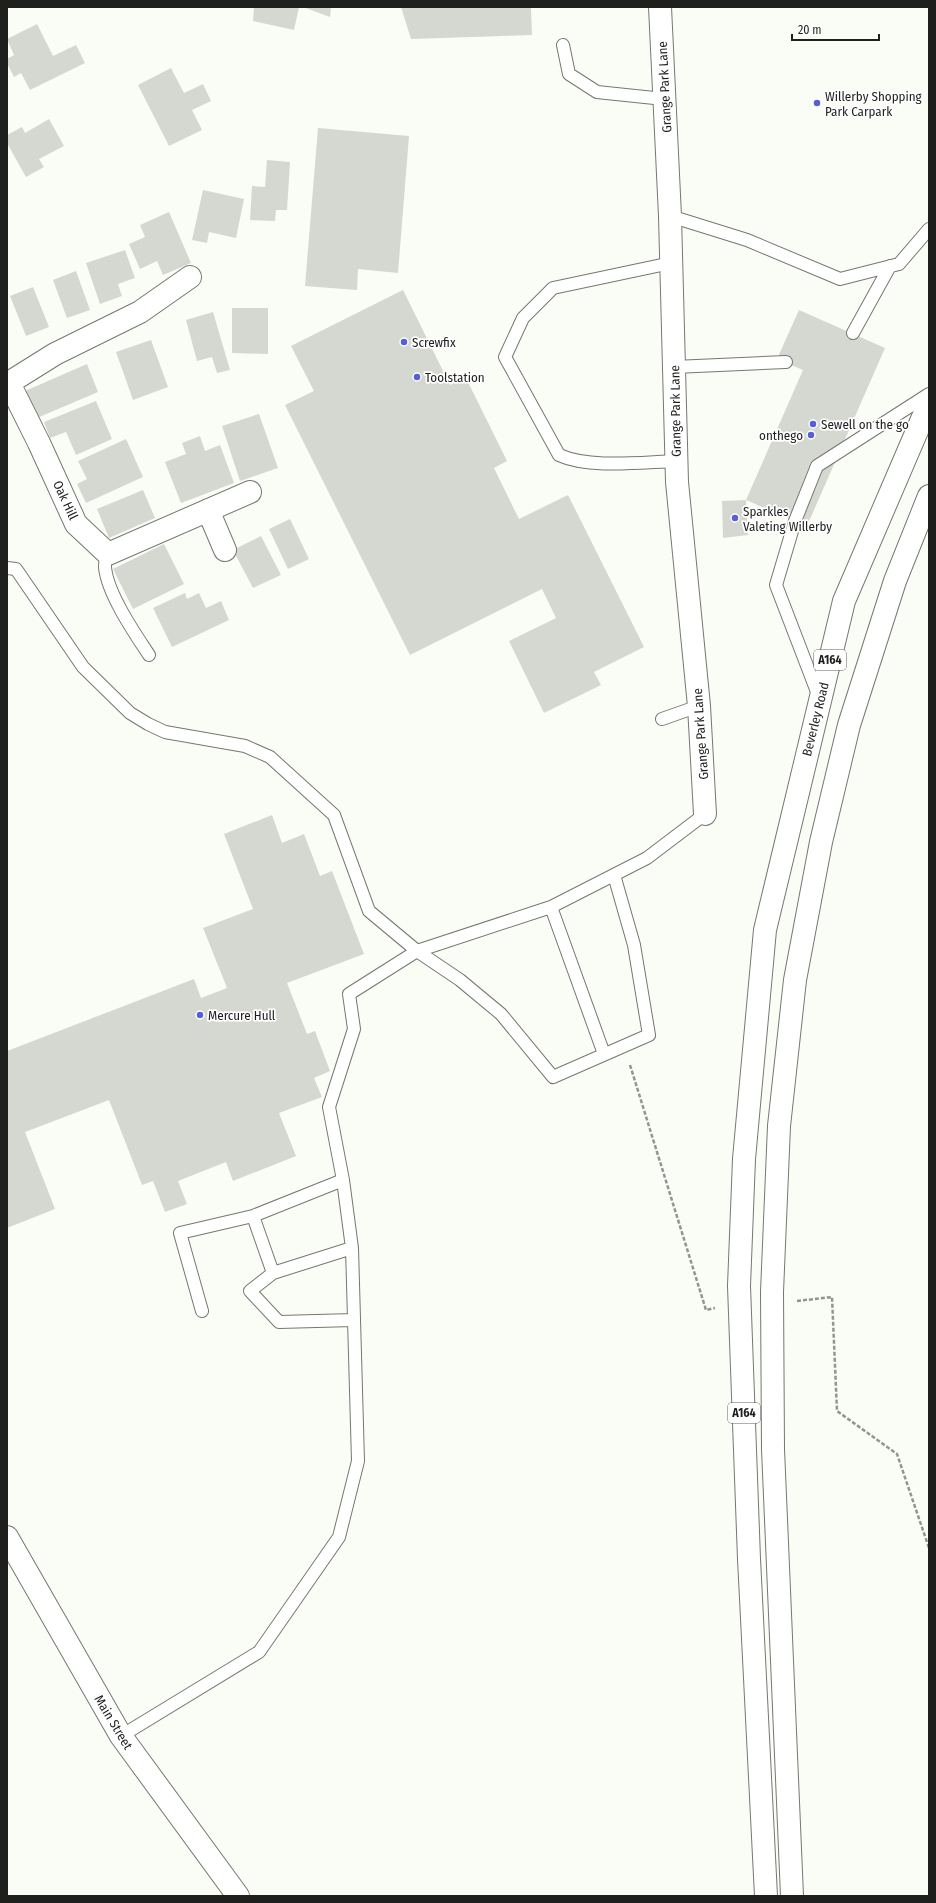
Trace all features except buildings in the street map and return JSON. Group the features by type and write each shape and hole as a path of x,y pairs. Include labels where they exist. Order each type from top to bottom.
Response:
{"main road":[{"name":"Grange Park Lane","path":"660,7 670,216 677,482 699,706 706,814"},
{"name":"Oak Hill","path":"106,552 76,524 40,443 8,383 55,354 140,312 190,277"},
{"name":"Beverley Road","path":"766,1896 749,1559 739,1286 744,1160 765,930 844,601 929,403"},
{"path":"106,552 108,554 250,492"},
{"name":"A164","path":"792,1896 773,1449 772,1303 778,1126 795,980 821,842 849,725 895,581 929,496"},
{"path":"208,510 225,550"},
{"name":"Main Street","path":"7,1536 120,1736 238,1896"}],"lane":[{"path":"563,46 569,74 597,92 664,99"},
{"path":"670,216 747,240 840,279 899,264 929,229"},
{"path":"671,263 553,288 523,318 504,357 559,455 572,461 595,463 676,461"},
{"path":"853,333 890,266"},
{"path":"674,367 786,362"},
{"path":"820,700 776,585 795,521 817,466 929,394"},
{"path":"106,552 105,568 109,582 127,622 149,655"},
{"path":"7,568 16,569 83,667 130,713 165,732 245,746 270,757 334,815 369,912 417,951 460,980 501,1014 553,1076 649,1035 634,945 614,875"},
{"path":"662,719 699,706"},
{"path":"120,1736 259,1652 339,1537 358,1462 352,1248 343,1180 328,1107 354,1029 349,994 417,951 551,907 647,858 706,814"},
{"path":"551,907 604,1054"},
{"path":"202,1311 180,1233 253,1216 343,1180"},
{"path":"253,1216 273,1273"},
{"path":"352,1248 273,1273 250,1291 279,1322 354,1320"}],"path":[{"path":"624,1046 706,1310"},
{"path":"772,1303 832,1297 837,1411 897,1454 929,1548"}],"place":[{"name":"Willerby Shopping Park Carpark","path":"817,103"},
{"name":"Screwfix","path":"404,342"},
{"name":"Toolstation","path":"417,377"},
{"name":"Sewell on the go","path":"813,424"},
{"name":"onthego","path":"811,435"},
{"name":"Sparkles Valeting Willerby","path":"735,518"},
{"name":"Mercure Hull","path":"200,1015"}]}
